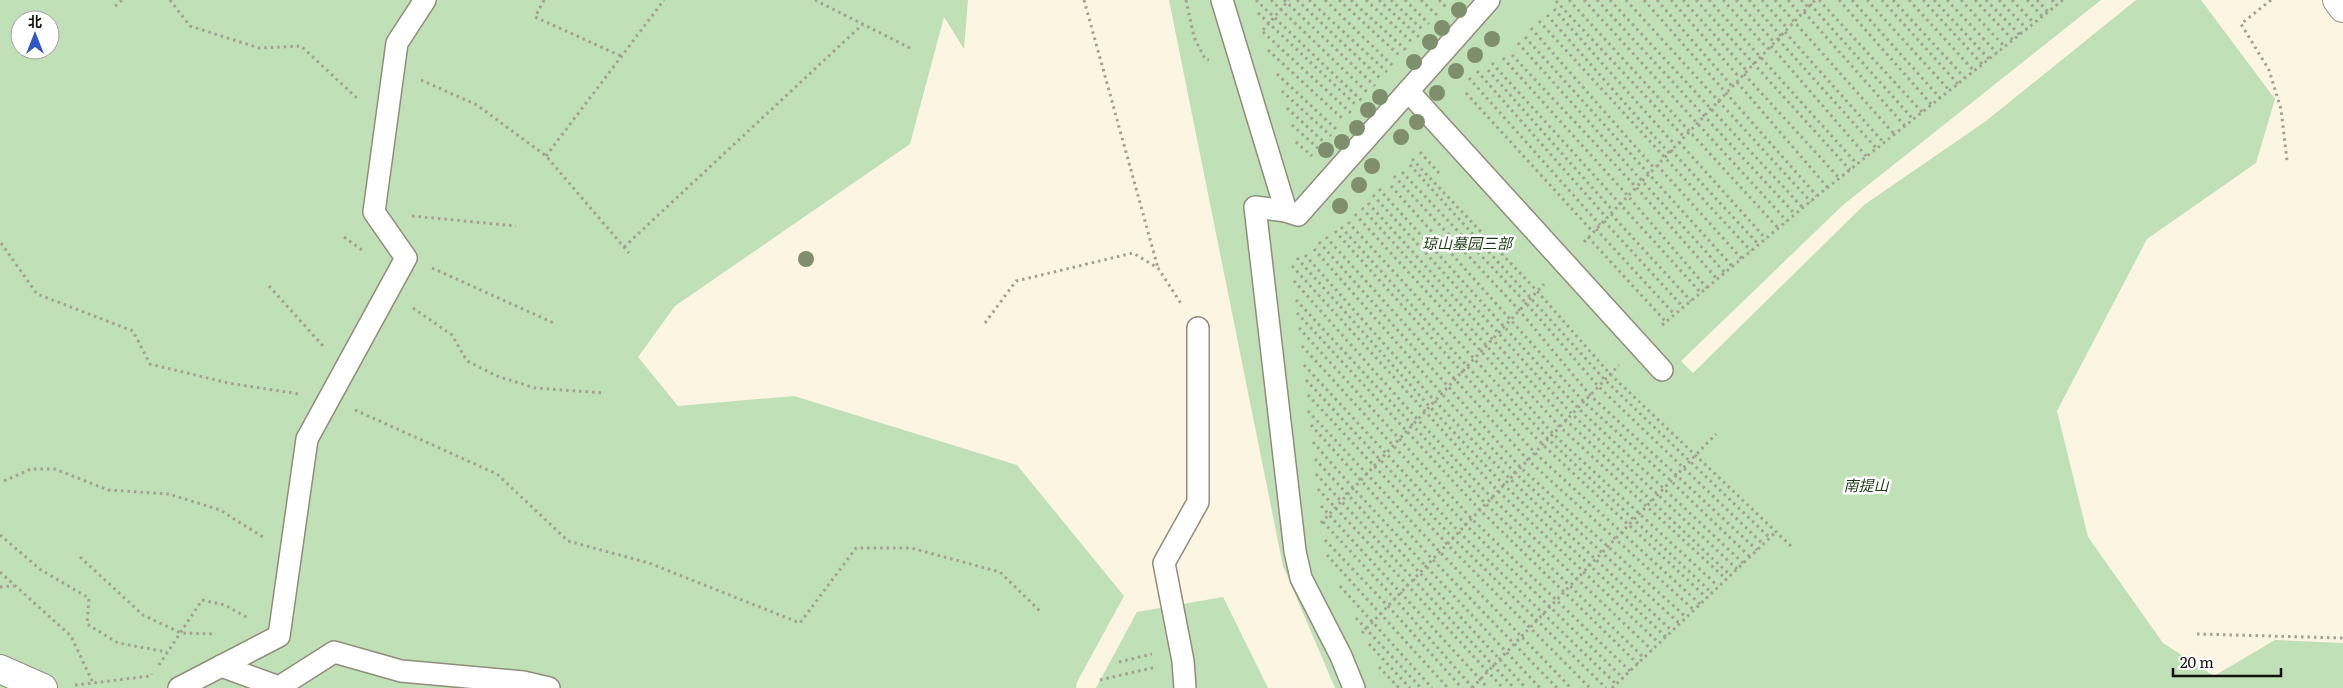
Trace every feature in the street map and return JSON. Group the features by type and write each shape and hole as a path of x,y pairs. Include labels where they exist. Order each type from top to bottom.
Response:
{"street":[{"path":"2337,0 2343,8"},
{"path":"0,670 43,688"}],"lane":[{"path":"179,688 279,636 307,439 401,265 374,212 397,43 425,0"},
{"path":"1222,0 1244,52 1286,211"},
{"path":"1354,688 1341,656 1302,578 1295,551 1255,207 1286,211 1298,215 1489,0"},
{"path":"1395,105 1565,262 1662,370"},
{"path":"1186,688 1183,661 1164,563 1198,502 1198,328"},
{"path":"221,666 279,687 334,652 401,671 523,682 549,688"}],"path":[{"path":"115,6 122,0"},
{"path":"170,0 190,26 258,48 301,46 386,124"},
{"path":"544,0 535,17 621,56"},
{"path":"546,156 664,0"},
{"path":"815,0 910,48"},
{"path":"1084,0 1158,268 1198,328"},
{"path":"1256,0 1274,18 1395,105"},
{"path":"1271,0 1280,10 1395,105"},
{"path":"1297,0 1395,105"},
{"path":"1309,0 1395,105"},
{"path":"1325,0 1395,105"},
{"path":"1339,0 1395,105"},
{"path":"1351,0 1395,105"},
{"path":"1366,0 1395,105"},
{"path":"1380,0 1395,105"},
{"path":"1391,0 1395,105"},
{"path":"1569,0 1778,228"},
{"path":"1584,0 1787,221"},
{"path":"1597,0 1795,214"},
{"path":"1610,0 1803,208"},
{"path":"1626,0 1811,202"},
{"path":"1644,0 1817,196"},
{"path":"1657,0 1732,86"},
{"path":"1671,0 1740,78"},
{"path":"1683,0 1840,179"},
{"path":"1696,0 1850,170"},
{"path":"1709,0 1858,164"},
{"path":"1723,0 1768,49"},
{"path":"1736,0 1774,42"},
{"path":"1749,0 1877,149"},
{"path":"1762,0 1884,143"},
{"path":"1775,0 1895,135"},
{"path":"1788,0 1905,126"},
{"path":"1801,0 1809,6 1914,119"},
{"path":"1819,0 1922,112"},
{"path":"1839,0 1932,105"},
{"path":"1852,0 1940,98"},
{"path":"1868,0 1950,91"},
{"path":"1882,0 1958,84"},
{"path":"1893,0 1965,78"},
{"path":"1909,0 1974,71"},
{"path":"1923,0 1982,65"},
{"path":"1934,0 1989,59"},
{"path":"1947,0 1997,53"},
{"path":"1961,0 2005,47"},
{"path":"1975,0 2013,40"},
{"path":"1986,0 2020,35"},
{"path":"2000,0 2027,29"},
{"path":"2012,0 2034,23"},
{"path":"2028,0 2043,16"},
{"path":"2037,0 2048,12"},
{"path":"2052,0 2057,5"},
{"path":"1341,656 1638,345 1817,196 2063,0"},
{"path":"2271,0 2241,24 2269,70 2281,109 2288,161"},
{"path":"1287,1 1395,105 1244,52 1287,1"},
{"path":"1556,1 1684,137"},
{"path":"1554,9 1676,146"},
{"path":"1257,12 1269,23 1395,105"},
{"path":"1547,15 1670,152 1759,245"},
{"path":"1539,22 1751,251"},
{"path":"624,247 863,24"},
{"path":"1255,25 1262,31 1395,105"},
{"path":"1531,28 1742,259"},
{"path":"1256,38 1395,105"},
{"path":"1525,38 1732,266"},
{"path":"1518,43 1725,273"},
{"path":"1771,46 1867,157"},
{"path":"1512,55 1636,187 1717,279"},
{"path":"1503,58 1628,196 1707,288"},
{"path":"1492,63 1701,293"},
{"path":"394,67 477,105 546,156 629,254"},
{"path":"1488,70 1691,301"},
{"path":"1477,71 1683,308"},
{"path":"1469,78 1600,225"},
{"path":"1737,82 1828,188"},
{"path":"1278,87 1395,105"},
{"path":"1466,93 1675,314"},
{"path":"1280,102 1395,105"},
{"path":"1679,142 1766,239"},
{"path":"1412,159 1537,291 1610,374 1792,546"},
{"path":"1410,165 1605,380 1770,538"},
{"path":"1402,172 1526,303 1598,386 1763,544"},
{"path":"1394,176 1519,310 1590,395 1757,550"},
{"path":"1391,186 1584,402 1671,481 1750,557"},
{"path":"1379,189 1578,408 1743,563"},
{"path":"1373,195 1572,414 1737,568"},
{"path":"1368,203 1566,420 1730,575"},
{"path":"1362,208 1560,427 1726,579"},
{"path":"374,212 516,226"},
{"path":"1355,214 1481,351 1553,434 1718,586"},
{"path":"1348,222 1548,439 1712,593"},
{"path":"1341,227 1467,366 1543,444 1707,598"},
{"path":"1335,231 1535,453 1700,604"},
{"path":"344,237 401,265 556,324"},
{"path":"1326,237 1528,460 1694,610"},
{"path":"1588,237 1666,322"},
{"path":"1319,242 1521,468 1686,617"},
{"path":"1,243 37,294 133,331 150,364 228,383 329,398 497,474 568,541 649,563 800,622 856,548 911,548 1000,572 1042,613"},
{"path":"1314,249 1442,394 1515,473 1680,624"},
{"path":"984,324 1016,281 1132,253 1158,268"},
{"path":"1305,255 1435,401 1510,479 1672,631"},
{"path":"1297,258 1504,485 1666,637"},
{"path":"401,265 412,308 452,335 467,361 497,376 535,388 605,393"},
{"path":"1291,265 1498,491 1659,643"},
{"path":"1288,274 1418,420 1492,498 1652,650"},
{"path":"1263,276 1486,504 1644,658"},
{"path":"1263,276 1480,510 1638,664"},
{"path":"1263,276 1472,519 1630,671"},
{"path":"269,286 345,370"},
{"path":"1270,334 1459,532 1616,684"},
{"path":"1270,334 1453,538 1606,688"},
{"path":"1300,344 1466,525 1623,678"},
{"path":"1306,394 1447,544 1590,688"},
{"path":"1308,410 1440,552 1571,688"},
{"path":"1309,423 1433,560 1557,688"},
{"path":"1285,461 1395,599 1472,688 1716,434"},
{"path":"1285,461 1353,488 1540,688"},
{"path":"1285,461 1419,574 1526,688"},
{"path":"1285,461 1342,501 1514,688"},
{"path":"1285,461 1336,507 1503,688"},
{"path":"1285,461 1488,688"},
{"path":"1285,461 1388,606 1462,688"},
{"path":"1285,461 1380,614 1448,688"},
{"path":"4,481 32,469 55,469 108,490 169,494 220,510 291,554"},
{"path":"1612,688 1776,532"},
{"path":"0,535 41,570 89,598 88,624 118,643 168,652"},
{"path":"80,557 143,615 181,633 220,634"},
{"path":"0,572 71,636 93,683"},
{"path":"1334,579 1432,688"},
{"path":"0,587 15,586"},
{"path":"2198,634 2343,638"},
{"path":"1100,680 1183,661"}],"green space":[{"path":"0,0 968,0 964,49 944,17 910,144 675,306 638,357 678,406 794,396 1017,465 1124,596 1077,682 1076,688 0,688"},
{"name":"琼山墓园三部","path":"1169,0 2101,0 1843,205 1681,361 1693,373 1864,205 1986,121 2136,0 2201,0 2275,99 2256,163 2147,239 2057,411 2088,537 2163,643 2214,676 2275,640 2343,643 2343,688 1335,688 1283,566"},
{"path":"1223,597 1268,688 1096,688 1137,612"}],"park label":[{"name":"南提山","path":"1866,486"}]}
